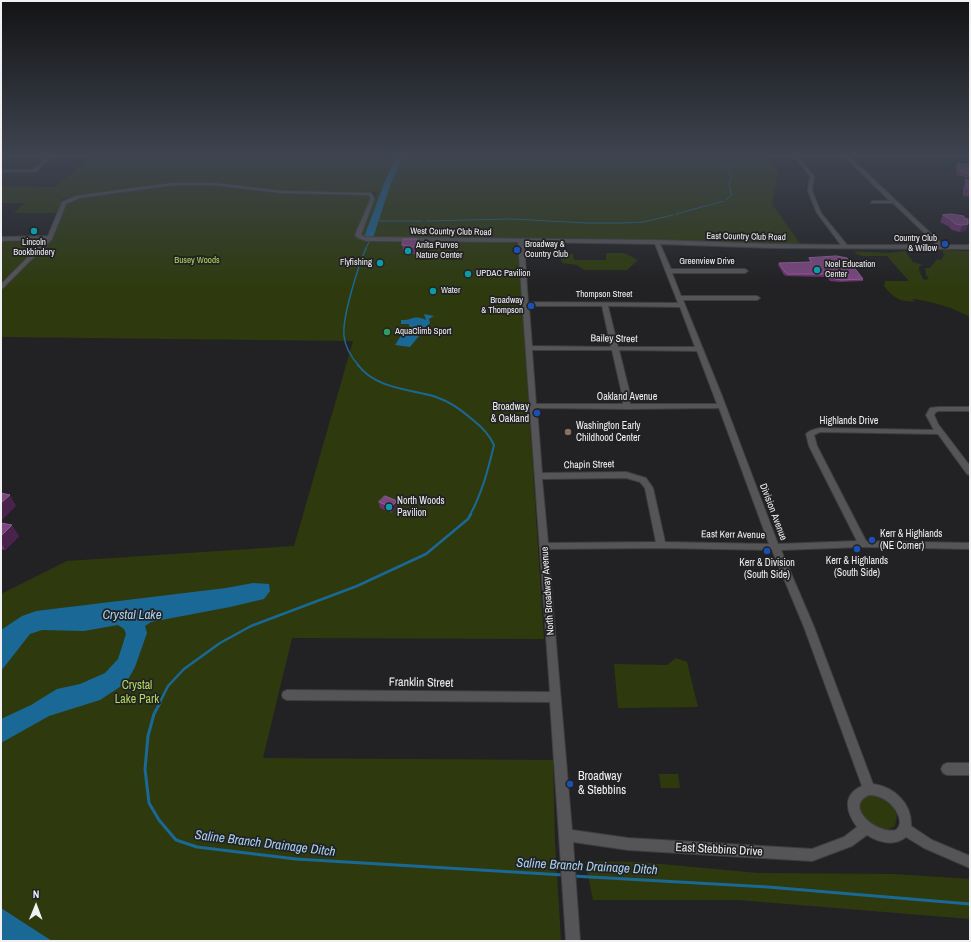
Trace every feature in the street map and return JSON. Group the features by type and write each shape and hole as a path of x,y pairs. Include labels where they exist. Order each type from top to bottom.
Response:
{"street":[{"name":"West Country Club Road","path":"50,238 61,208 66,201 69,200"},
{"name":"West Country Club Road","path":"372,200 358,234 361,238 521,241"},
{"path":"814,200 819,213 845,246"},
{"path":"872,202 894,202 942,247"},
{"path":"1,239 50,238"},
{"path":"1,286 50,238"},
{"name":"East Country Club Road","path":"521,241 845,246 970,246"},
{"name":"North Broadway Avenue","path":"521,241 573,941"},
{"name":"Division Avenue","path":"657,242 774,547 780,556 809,628 869,788"},
{"name":"Greenview Drive","path":"669,271 745,271"},
{"name":"Thompson Street","path":"526,304 604,304 757,298"},
{"path":"604,304 626,394 627,407"},
{"name":"Bailey Street","path":"529,348 699,349"},
{"name":"Oakland Avenue","path":"534,406 721,406"},
{"path":"970,409 938,409 931,412 930,416 970,472"},
{"name":"Highlands Drive","path":"863,544 813,446 810,434 820,430 940,432"},
{"name":"Chapin Street","path":"538,476 626,475 640,478 649,488 661,545"},
{"name":"East Kerr Avenue","path":"544,546 661,545 774,547 863,544 970,546"},
{"name":"Franklin Street","path":"287,695 556,697"},
{"path":"947,769 970,769"},
{"path":"869,788 886,793 900,806 905,814 906,822 904,829 900,834 893,837 884,837 875,834 866,828 855,814 853,806 854,799 857,794 869,788"},
{"name":"East Stebbins Drive","path":"566,835 628,844 812,855 848,842 866,828"},
{"path":"904,829 928,844 970,862"}],"green space":[{"path":"1,200 62,200 57,213 14,213 25,203 1,203"},
{"name":"Crystal Lake Park","path":"71,200 371,200 360,237 510,242 518,244 544,639 292,638 263,758 553,760 555,841 561,941 1,941 1,594 67,561 294,546 353,341 1,337 1,287 50,239 64,203"},
{"path":"374,200 773,200 772,204 801,245 365,237 361,235"},
{"path":"1,242 39,242 42,244 1,282"},
{"path":"943,250 970,251 970,317 936,303 914,299 912,299 915,301 905,301 897,298 884,286 885,281 909,281 887,256 862,256 854,253 857,252 851,251 888,253 905,251 913,262 923,265 919,267 919,270 923,279 926,280 929,278 926,275 925,268 930,268 937,259 941,260 945,254 943,254"},
{"path":"606,253 624,253 638,260 627,270 584,270 577,265 562,263 559,254 573,254 574,260 606,260"},
{"path":"676,658 687,662 698,707 618,708 614,664 667,665"},
{"path":"659,774 678,774 680,788 661,788"},
{"path":"867,795 882,797 892,806 897,815 895,826 889,829 882,829 870,824 862,814 860,807 860,801"},
{"path":"585,861 639,862 758,873 893,874 970,879 970,919 738,900 593,900"}],"water":[{"path":"378,200 385,200 373,238 364,237"},
{"path":"424,314 434,316 429,319 430,323 426,327 417,329 409,326 409,324 401,324 401,320 422,318 426,320"},
{"path":"402,334 419,336 410,347 395,345"},
{"name":"Crystal Lake","path":"253,583 269,584 270,591 264,599 151,622 145,626 147,633 135,667 126,683 100,700 49,716 1,743 1,719 31,705 57,689 80,684 105,673 118,659 126,634 124,629 118,625 84,631 42,630 30,634 1,671 1,630 22,616 36,611 226,588"},
{"path":"1,908 52,941 1,941"}],"building":[{"path":"951,214 964,216 964,218 968,219 968,224 955,224 943,215"},
{"path":"404,239 417,239 415,248 402,245"},
{"name":"Noel Education Center","path":"837,256 847,258 863,279 841,280 831,278 828,274 788,274 779,263 812,262 809,258"},
{"path":"1,493 10,495 1,503"},
{"path":"385,496 397,501 391,507 379,502"},
{"path":"1,523 12,525 1,536"}],"waterway":[{"path":"676,214 724,201"},
{"path":"426,221 512,219 587,223 622,223 643,222 673,215"},
{"path":"378,221 422,221"},
{"name":"Saline Branch Drainage Ditch","path":"366,249 370,239"},
{"name":"Saline Branch Drainage Ditch","path":"359,366 347,348 344,328 351,292 366,248"},
{"name":"Saline Branch Drainage Ditch","path":"358,365 365,373 384,384 436,397 446,401 464,413 488,434 494,445 481,490 470,515"},
{"name":"Saline Branch Drainage Ditch","path":"159,704 168,686 184,669 220,643 251,626 357,586 426,554 468,519 471,514"},
{"name":"Saline Branch Drainage Ditch","path":"160,703 154,714 148,736 145,769 149,803 159,820 176,840 197,847 296,859 564,875"},
{"name":"Saline Branch Drainage Ditch","path":"573,876 768,887 970,904"}],"place":[{"name":"Lincoln Bookbindery","path":"34,231"},
{"name":"Country Club & Willow","path":"945,244"},
{"name":"Broadway & Country Club","path":"517,250"},
{"name":"Anita Purves Nature Center","path":"408,251"},
{"name":"Flyfishing","path":"380,263"},
{"name":"Noel Education Center","path":"817,270"},
{"name":"UPDAC Pavilion","path":"468,274"},
{"name":"Water","path":"433,291"},
{"name":"Broadway & Thompson","path":"531,306"},
{"name":"AquaClimb Sport","path":"387,332"},
{"name":"Broadway & Oakland","path":"537,413"},
{"name":"Washington Early Childhood Center","path":"568,432"},
{"name":"North Woods Pavilion","path":"389,507"},
{"name":"Kerr & Highlands (NE Corner)","path":"872,540"},
{"name":"Kerr & Highlands (South Side)","path":"857,549"},
{"name":"Kerr & Division (South Side)","path":"767,551"},
{"name":"Broadway & Stebbins","path":"570,784"}],"park label":[{"name":"Busey Woods","path":"197,261"}]}
